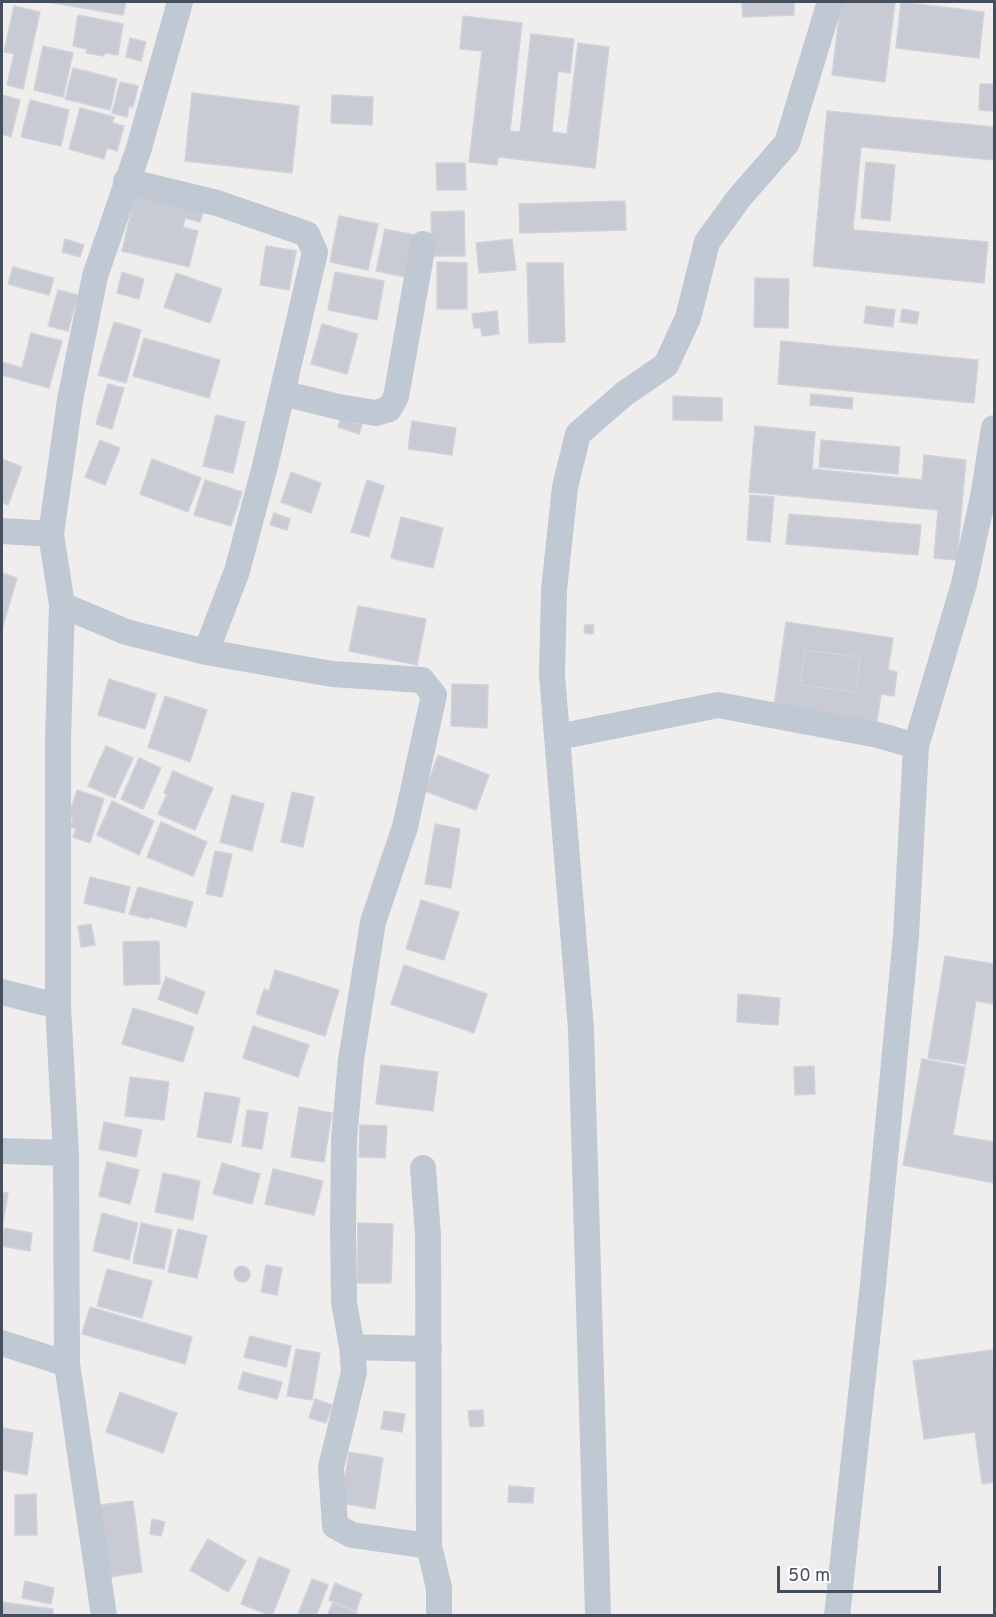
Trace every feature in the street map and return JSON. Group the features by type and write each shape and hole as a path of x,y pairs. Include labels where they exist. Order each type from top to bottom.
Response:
{"street":[{"path":"104,1616 67,1364 66,1153 58,1006 58,739 62,605 51,534 70,400 95,276 139,148 180,2"},
{"path":"598,1616 581,1029 552,675 554,590 565,487 578,434 624,394 666,366 688,318 707,242 739,198 787,143 830,2"},
{"path":"126,181 216,203 307,234 315,252 265,466 237,571 206,652"},
{"path":"282,393 348,409 376,413 389,410 396,397 423,244"},
{"path":"837,1616 872,1296 906,936 916,746 989,492 994,428"},
{"path":"2,531 51,534"},
{"path":"62,605 126,632 206,652 332,674 422,680 434,695 405,827 373,922 351,1060 344,1139 343,1227 344,1302 354,1372 331,1467 335,1526 352,1535 429,1546"},
{"path":"558,737 718,705 811,721 878,735 916,746"},
{"path":"2,992 58,1006"},
{"path":"2,1151 66,1153"},
{"path":"423,1168 428,1234 429,1546 439,1588 439,1616"},
{"path":"2,1343 67,1364"},
{"path":"352,1347 429,1349"}],"building":[{"path":"48,2 126,2 123,15"},
{"path":"742,2 794,2 794,15 743,17"},
{"path":"841,2 895,2 885,82 832,75"},
{"path":"901,2 984,12 979,58 896,48"},
{"path":"14,6 40,12 23,89 7,85 14,54 4,52"},
{"path":"78,15 123,24 118,55 105,53 104,56 86,53 87,49 73,46"},
{"path":"463,16 522,23 510,131 520,132 531,34 574,39 570,73 558,71 552,132 567,134 578,43 609,47 595,168 498,157 497,165 469,162 482,51 460,49"},
{"path":"130,38 146,42 141,61 126,57"},
{"path":"43,46 73,53 63,97 34,90"},
{"path":"73,68 117,79 110,110 65,99"},
{"path":"120,82 138,86 133,107 129,106 127,117 112,113"},
{"path":"980,84 994,84 994,111 979,110"},
{"path":"192,93 299,106 292,173 185,161"},
{"path":"2,95 20,100 11,137 2,134"},
{"path":"332,95 373,97 372,125 331,123"},
{"path":"30,100 69,110 61,146 21,137"},
{"path":"80,108 114,117 112,123 124,126 117,151 107,148 104,159 69,149"},
{"path":"827,111 994,127 994,160 861,147 853,230 988,242 984,283 813,266"},
{"path":"866,162 895,165 890,221 861,218"},
{"path":"436,163 465,163 466,190 437,190"},
{"path":"135,196 204,208 200,222 185,218 183,227 198,231 189,267 122,251"},
{"path":"625,201 626,230 520,233 519,204"},
{"path":"464,211 465,256 432,256 431,212"},
{"path":"339,216 378,224 368,270 330,262"},
{"path":"385,229 414,235 405,277 376,271"},
{"path":"65,239 84,245 80,257 62,252"},
{"path":"512,239 516,270 479,273 476,243"},
{"path":"266,246 296,251 289,290 260,285"},
{"path":"437,262 467,263 467,309 437,309"},
{"path":"527,263 563,263 565,342 529,343"},
{"path":"13,267 54,278 49,295 8,284"},
{"path":"122,272 144,279 139,299 117,293"},
{"path":"335,272 384,281 377,320 328,310"},
{"path":"176,273 222,289 210,323 164,307"},
{"path":"755,278 789,279 788,328 754,327"},
{"path":"58,290 78,295 68,331 48,326"},
{"path":"866,306 895,310 893,327 864,323"},
{"path":"902,309 919,312 917,324 900,322"},
{"path":"497,311 499,334 482,336 481,328 474,328 472,314"},
{"path":"114,322 141,330 126,383 98,375"},
{"path":"322,324 358,334 347,374 311,364"},
{"path":"31,333 62,341 49,388 2,375 2,362 22,368"},
{"path":"144,338 220,360 209,398 133,376"},
{"path":"781,341 978,360 974,403 778,384"},
{"path":"108,384 124,388 112,429 96,424"},
{"path":"811,394 853,398 852,409 810,405"},
{"path":"673,396 722,398 722,421 673,420"},
{"path":"216,415 245,422 233,473 203,466"},
{"path":"341,418 362,425 359,434 338,427"},
{"path":"412,421 456,428 452,455 408,449"},
{"path":"755,426 815,432 812,469 922,480 924,455 966,460 957,560 934,558 938,510 749,492"},
{"path":"100,440 120,448 105,485 85,477"},
{"path":"821,440 900,447 898,474 819,467"},
{"path":"2,459 22,467 8,505 2,502"},
{"path":"152,459 201,478 188,512 140,494"},
{"path":"291,472 321,483 311,513 281,502"},
{"path":"205,480 242,492 231,526 194,515"},
{"path":"367,480 384,486 369,537 351,532"},
{"path":"750,495 774,497 770,542 747,540"},
{"path":"274,513 290,519 287,530 270,525"},
{"path":"789,514 921,525 918,555 786,544"},
{"path":"401,517 443,528 433,568 391,558"},
{"path":"2,573 17,578 2,629"},
{"path":"358,606 426,619 417,665 349,651"},
{"path":"786,622 893,638 888,670 897,672 894,696 881,694 877,722 774,706","holes":["805,650 860,657 856,692 800,685"]},
{"path":"585,625 594,625 593,634 584,633"},
{"path":"805,650 860,657 856,692 800,685"},
{"path":"109,679 156,694 145,729 98,715"},
{"path":"452,684 488,685 487,728 451,726"},
{"path":"165,696 207,710 190,762 148,747"},
{"path":"106,746 133,758 115,798 88,786"},
{"path":"438,755 489,775 476,810 425,791"},
{"path":"139,758 161,768 143,809 121,799"},
{"path":"173,771 213,788 195,830 158,814 167,794 164,793"},
{"path":"77,790 104,799 90,843 73,837 76,829 70,827 73,819 68,818"},
{"path":"292,792 314,797 303,847 281,842"},
{"path":"232,795 264,804 252,851 220,842"},
{"path":"112,801 154,821 139,855 97,835"},
{"path":"161,822 207,842 193,876 147,857"},
{"path":"435,824 460,829 451,888 425,884"},
{"path":"215,851 232,854 222,897 206,894"},
{"path":"90,877 130,887 124,913 84,903"},
{"path":"138,887 193,902 186,927 129,914"},
{"path":"421,900 459,912 444,960 406,949"},
{"path":"91,924 95,945 81,947 78,926"},
{"path":"159,941 160,984 124,985 123,942"},
{"path":"945,956 994,964 994,1004 976,1001 966,1064 928,1058"},
{"path":"404,965 487,994 474,1033 391,1004"},
{"path":"275,970 339,990 325,1036 256,1014 264,989 269,991"},
{"path":"166,977 205,992 197,1014 158,999"},
{"path":"738,994 780,998 778,1025 737,1022"},
{"path":"133,1008 194,1027 183,1062 122,1044"},
{"path":"253,1026 309,1045 298,1077 243,1058"},
{"path":"922,1059 965,1067 953,1135 994,1142 994,1183 903,1165"},
{"path":"381,1065 438,1072 433,1111 376,1104"},
{"path":"814,1066 815,1094 795,1095 794,1067"},
{"path":"130,1077 169,1082 164,1120 125,1116"},
{"path":"205,1092 240,1098 231,1143 197,1137"},
{"path":"299,1107 332,1113 324,1162 291,1157"},
{"path":"247,1110 268,1113 262,1149 242,1146"},
{"path":"104,1122 142,1130 136,1157 99,1149"},
{"path":"360,1125 387,1126 385,1158 359,1157"},
{"path":"107,1162 139,1170 130,1204 99,1196"},
{"path":"222,1163 260,1174 252,1204 213,1194"},
{"path":"273,1169 323,1181 314,1215 265,1204"},
{"path":"163,1173 200,1181 193,1220 155,1212"},
{"path":"2,1192 8,1193 2,1229"},
{"path":"102,1213 138,1223 129,1260 93,1251"},
{"path":"141,1223 172,1230 164,1269 133,1263"},
{"path":"358,1223 393,1224 391,1283 357,1283"},
{"path":"4,1228 32,1233 30,1251 2,1246"},
{"path":"178,1229 207,1236 197,1278 168,1272"},
{"path":"266,1265 282,1268 277,1295 261,1292"},
{"path":"242,1266 248,1268 250,1274 248,1280 242,1282 236,1280 234,1274 236,1268"},
{"path":"107,1269 152,1281 142,1318 97,1306"},
{"path":"90,1307 192,1337 185,1364 82,1334"},
{"path":"250,1336 291,1346 286,1367 244,1357"},
{"path":"296,1349 320,1353 312,1400 287,1396"},
{"path":"992,1350 994,1482 982,1484 975,1432 924,1439 913,1361"},
{"path":"243,1372 282,1382 277,1399 238,1389"},
{"path":"120,1392 177,1413 163,1453 106,1432"},
{"path":"315,1399 332,1405 326,1423 309,1418"},
{"path":"483,1410 484,1426 470,1427 468,1411"},
{"path":"384,1411 405,1414 402,1432 381,1429"},
{"path":"2,1428 33,1433 27,1475 2,1470"},
{"path":"349,1452 383,1458 375,1509 341,1503"},
{"path":"509,1486 534,1488 533,1503 508,1502"},
{"path":"36,1494 37,1535 15,1535 15,1495"},
{"path":"133,1501 142,1572 110,1577 100,1505"},
{"path":"152,1519 165,1522 161,1536 150,1534"},
{"path":"208,1539 246,1561 228,1592 190,1570"},
{"path":"259,1557 290,1570 272,1616 241,1604"},
{"path":"312,1579 328,1585 316,1616 303,1616 298,1614"},
{"path":"25,1581 54,1588 51,1604 22,1598"},
{"path":"335,1583 362,1594 356,1611 329,1600"},
{"path":"2,1602 53,1609 53,1616 2,1616"},
{"path":"333,1602 362,1616 327,1616"}]}
